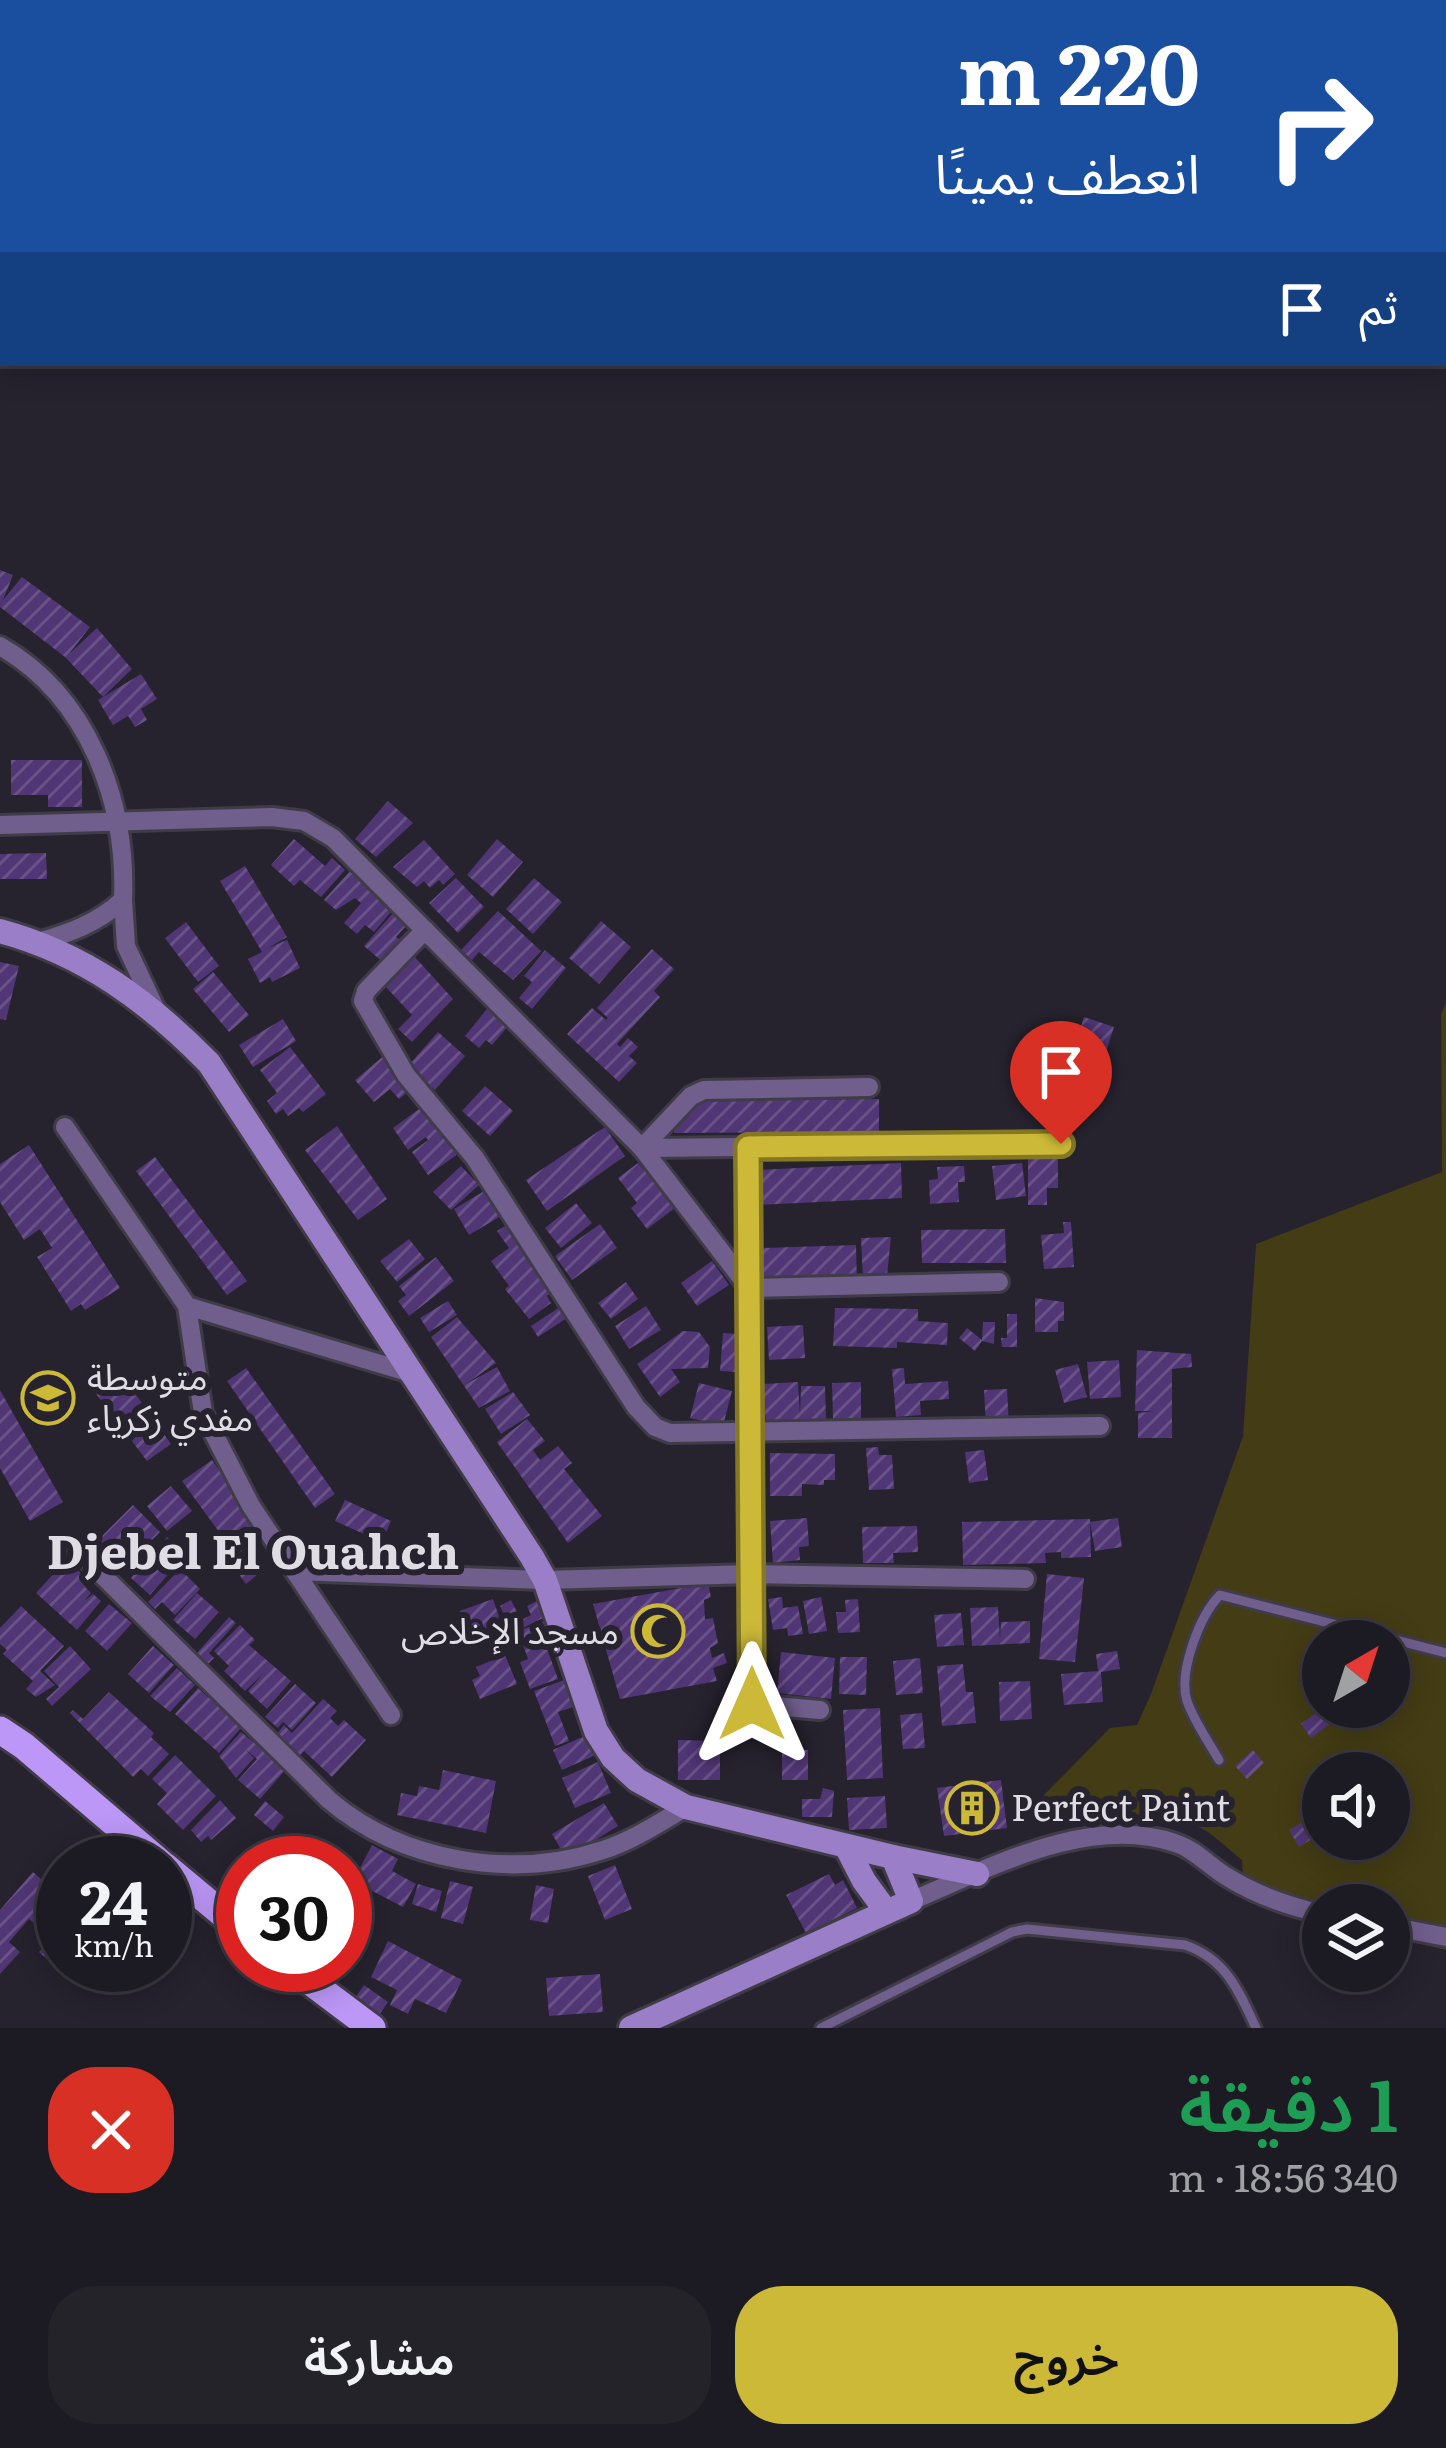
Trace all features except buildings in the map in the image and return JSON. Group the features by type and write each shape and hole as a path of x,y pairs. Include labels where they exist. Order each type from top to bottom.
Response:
{"main road":[{"path":"0,1730 128,1836"},
{"path":"192,1889 216,1909"},
{"path":"324,1992 372,2028"}],"street":[{"path":"0,646 48,681 75,713 98,760 119,820 125,856 126,946 158,1014"},
{"path":"0,825 272,817 304,821 332,838 642,1148 749,1288"},
{"path":"35,943 102,919 123,900"},
{"path":"425,930 363,996 406,1075 475,1158 636,1407 655,1426 670,1433 750,1435 1100,1426"},
{"path":"0,931 94,968 158,1014 208,1063 237,1102 545,1580 596,1731 613,1758 637,1780 686,1808 977,1874"},
{"path":"642,1148 691,1096 704,1090 869,1088"},
{"path":"65,1127 187,1306 203,1413 251,1506 392,1715"},
{"path":"642,1148 1061,1144"},
{"path":"748,1147 752,1704 820,1710"},
{"path":"749,1288 999,1282"},
{"path":"187,1306 414,1374"},
{"path":"76,1549 329,1800 394,1842 477,1861 535,1865 604,1850 686,1808"},
{"path":"295,1571 545,1580 751,1574 1025,1579"},
{"path":"631,2028 886,1911 1033,1852 1090,1837 1178,1843 1229,1879 1302,1907"},
{"path":"846,1846 886,1911"},
{"path":"893,1857 911,1901"},
{"path":"1410,1930 1446,1937"}],"lane":[{"path":"1219,1760 1187,1702 1184,1687 1195,1636 1207,1608 1220,1595 1446,1653"},
{"path":"820,2028 1012,1932 1027,1929 1185,1945 1206,1953 1238,1988 1256,2028"}],"shaded area":[{"path":"1446,1002 1446,1950 1410,1941 1410,1884 1302,1884 1302,1916 1244,1897 1242,1860 1196,1826 1140,1816 1044,1826 1038,1801 1110,1728 1137,1725 1151,1694 1243,1436 1256,1244 1442,1172 1441,1015"}],"place":[{"name":"متوسطة مفدي زكرياء","path":"48,1398"},
{"name":"مسجد الإخلاص","path":"658,1631"},
{"name":"Perfect Paint","path":"972,1808"}],"district":[{"name":"Djebel El Ouahch","path":"253,1552"}],"route":[{"path":"752,1704 748,1147 1061,1144"}]}
